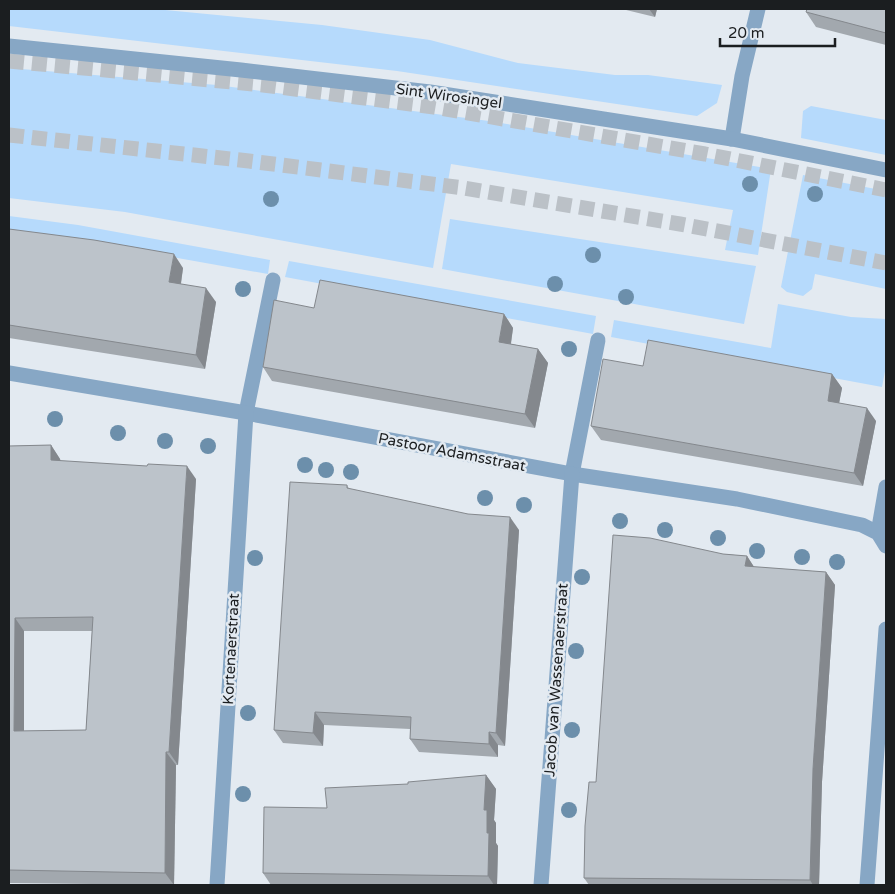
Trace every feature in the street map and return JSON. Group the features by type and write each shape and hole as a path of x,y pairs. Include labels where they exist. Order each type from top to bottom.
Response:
{"street":[{"path":"732,139 742,76 758,9"},
{"name":"Sint Wirosingel","path":"9,46 430,92 732,139 886,170"},
{"name":"Kortenaerstraat","path":"217,885 246,413 273,280"},
{"name":"Jacob van Wassenaerstraat","path":"541,885 572,474 598,340"},
{"name":"Pastoor Adamsstraat","path":"9,373 246,413 572,474 737,500 862,525 878,533"},
{"path":"886,487 878,533 886,546"},
{"path":"866,885 886,629"}],"shaded area":[{"path":"9,9 155,9 322,25 430,40 518,63 615,75 648,75 722,85 717,103 697,116 397,71 9,26"},
{"path":"9,68 217,85 489,121 771,169 758,255 725,250 733,210 451,164 433,268 125,212 9,198"},
{"path":"811,106 886,120 886,155 801,138 803,111"},
{"path":"803,175 886,191 886,289 815,274 812,289 803,296 787,292 781,287"},
{"path":"9,216 78,225 270,260 268,274 76,240 9,232"},
{"path":"450,219 756,266 744,324 442,269"},
{"path":"289,261 596,316 593,334 285,277"},
{"path":"778,304 851,317 886,319 886,366 882,387 611,337 614,320 771,348"}],"building":[{"path":"807,9 886,9 886,33 806,12"},
{"path":"9,229 94,240 174,254 169,282 206,288 196,355 9,325"},
{"path":"320,280 504,314 499,342 538,349 525,414 263,367 274,300 314,308"},
{"path":"648,340 832,374 828,401 867,408 854,473 591,426 603,359 643,366"},
{"path":"51,445 51,460 147,466 148,464 187,466 169,752 166,752 165,873 9,870 9,446","holes":["93,617 86,730 14,731 15,618"]},
{"path":"290,482 347,485 347,488 468,514 510,517 496,733 489,732 489,744 410,739 411,717 315,712 313,733 274,730"},
{"path":"613,535 650,538 723,554 747,556 745,566 826,572 813,769 810,880 584,878 585,826 589,782 596,782"},
{"path":"486,775 484,810 487,810 487,833 489,833 488,876 263,873 264,807 327,808 325,788 408,784 408,782"}],"tunnel":[{"path":"9,61 263,85 434,107 705,154 886,190"},
{"path":"9,135 249,161 464,188 680,224 886,263"}]}
